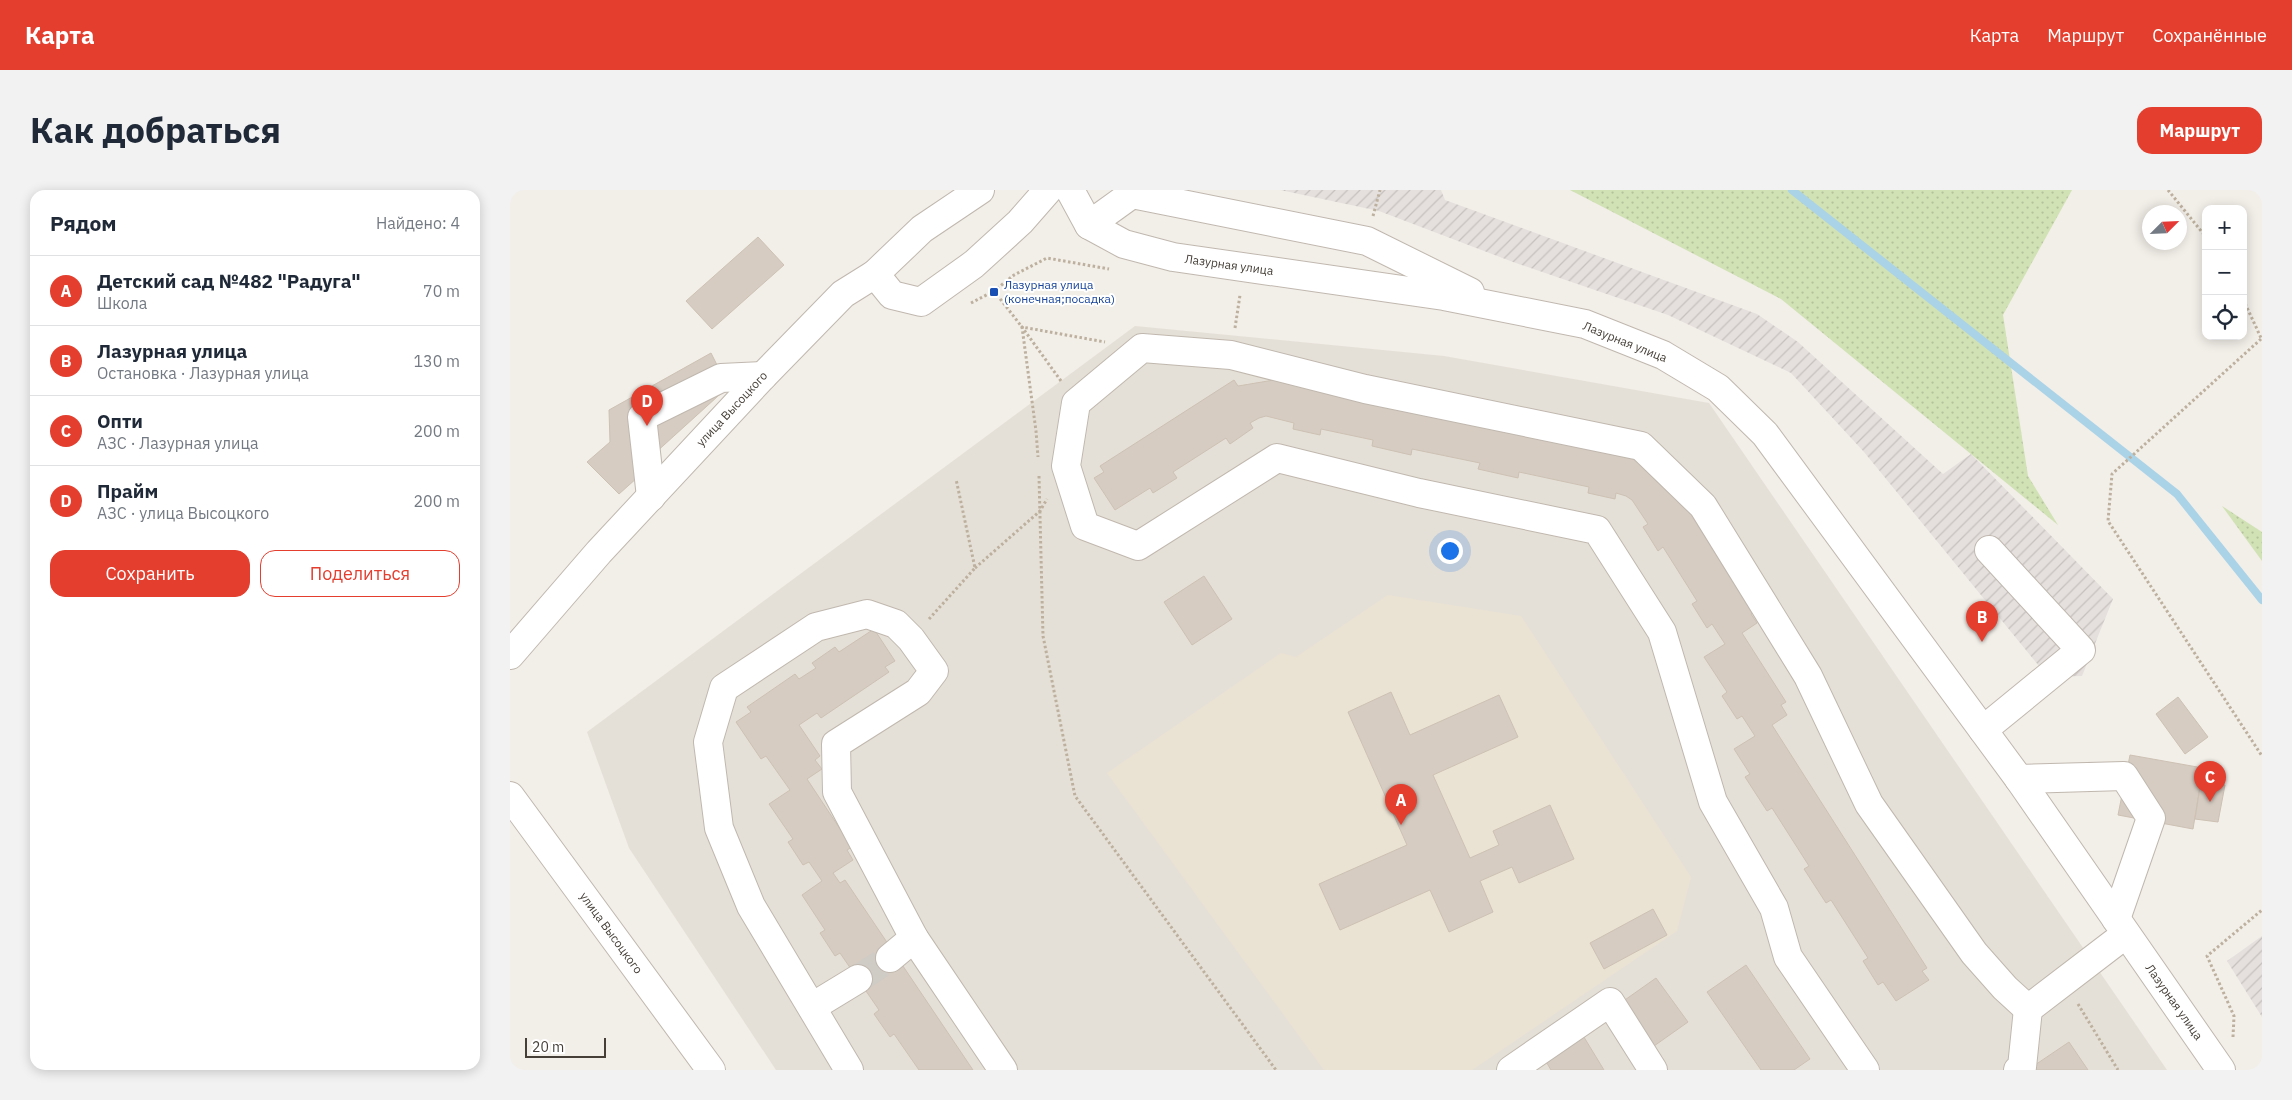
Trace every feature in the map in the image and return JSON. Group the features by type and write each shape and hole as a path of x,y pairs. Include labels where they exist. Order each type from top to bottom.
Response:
{"street":[{"name":"улица Высоцкого","path":"510,655 599,552 763,376 843,294 875,274 922,229 980,190"},
{"path":"875,274 892,295 921,302 974,264 1020,222 1048,190"},
{"path":"1070,190 1089,225 1132,194 1367,241 1499,307"},
{"name":"Лазурная улица","path":"1089,225 1124,244 1173,258 1444,296 1585,324 1663,355 1718,388 1765,434 2019,779 2221,1070"},
{"path":"1865,1070 1788,957 1774,908 1713,802 1662,632 1597,530 1419,493 1277,458 1138,546 1085,526 1066,466 1076,403 1142,348 1231,355 1365,389 1641,446 1703,506 1808,676 1869,804 1974,953 2005,988 2028,1009"},
{"path":"651,497 642,417 721,378 763,376"},
{"path":"1982,730 2080,650 1989,550"},
{"path":"849,1070 751,906 719,828 708,742 724,688 816,627 867,614 896,624 911,639 934,672 918,692 836,744 837,792 914,938 1003,1070"},
{"path":"2018,1070 2022,1068 2028,1009 2064,982 2121,927 2151,818 2124,776 2019,779"},
{"name":"улица Высоцкого","path":"510,796 712,1070"},
{"path":"890,958 914,938"},
{"path":"812,1007 858,979"},
{"path":"1511,1070 1610,1002 1653,1070"}],"path":[{"path":"2168,190 2202,232"},
{"path":"971,303 994,291 1014,275"},
{"path":"994,291 1076,403"},
{"path":"1231,355 1241,296"},
{"path":"2247,308 2262,340 2112,474 2108,521 2262,756"},
{"path":"1022,327 1142,348"},
{"path":"1022,327 1036,431 1043,636 1075,796 1276,1070"},
{"path":"911,639 975,568 1040,511 1066,466"},
{"path":"956,479 975,568"},
{"path":"2233,1043 2234,1016 2208,956 2262,910"},
{"path":"2064,982 2118,1070"}],"shaded area":[{"path":"1280,190 1441,190 1445,200 1757,314 1798,342 1943,474 1971,454 2113,599 2082,676 2048,677 1864,452 1791,373 1668,315 1513,262 1379,211"},
{"path":"1135,326 1444,356 1709,403 2167,1070 776,1070 629,848 587,732"},
{"path":"1388,595 1521,616 1691,877 1677,931 1472,1070 1324,1070 1107,773 1281,653 1296,657"},
{"path":"2262,936 2262,1017 2227,961"}],"green space":[{"path":"1570,190 2072,190 2003,315 2028,476 2058,525 1781,299"},
{"path":"2222,506 2262,532 2262,561"}],"building":[{"path":"758,237 784,265 712,329 686,301"},
{"path":"711,353 728,387 643,464 647,469 619,494 587,462 610,442 609,410"},
{"path":"1234,380 1238,386 1274,380 1636,452 1634,459 1664,480 1670,476 1756,611 1751,614 1757,623 1742,633 1786,702 1781,705 1787,715 1772,725 1927,968 1922,971 1929,980 1896,1001 1883,982 1878,985 1863,961 1868,958 1831,900 1826,903 1804,869 1809,866 1772,808 1767,811 1745,777 1750,774 1734,749 1755,736 1742,716 1737,719 1722,696 1727,692 1704,657 1725,644 1712,624 1707,628 1692,604 1697,601 1663,547 1658,551 1643,527 1648,524 1632,500 1626,496 1616,493 1615,499 1588,493 1589,487 1519,472 1518,478 1478,469 1480,463 1412,449 1411,455 1372,446 1373,440 1321,429 1320,435 1293,429 1294,423 1266,416 1250,423 1253,428 1230,444 1226,438 1173,472 1177,478 1153,493 1150,488 1115,510 1094,478 1104,472 1100,466"},
{"path":"1204,576 1232,619 1192,645 1164,602"},
{"path":"874,629 895,661 885,667 889,672 821,718 817,713 799,725 820,756 815,760 822,769 807,779 852,847 847,850 853,860 833,873 840,883 845,880 973,1070 919,1070 894,1034 890,1037 874,1014 879,1010 840,953 835,956 820,933 825,930 802,895 822,881 809,862 803,865 788,842 793,839 769,804 790,790 766,756 761,759 736,722 751,712 747,707 795,674 799,679 816,668 812,663 835,647 839,652"},
{"path":"1391,692 1410,735 1499,695 1518,737 1433,775 1470,858 1499,845 1493,831 1550,805 1574,859 1519,883 1512,867 1480,881 1493,912 1449,932 1430,890 1340,930 1319,884 1407,845 1348,712"},
{"path":"2178,697 2208,737 2185,754 2156,714"},
{"path":"2130,755 2203,768 2193,829 2118,815"},
{"path":"2201,781 2225,785 2218,822 2195,819"},
{"path":"1653,909 1667,935 1604,969 1590,943"},
{"path":"1746,965 1810,1059 1794,1070 1761,1070 1707,992"},
{"path":"1656,978 1688,1022 1654,1046 1622,1002"},
{"path":"1579,1029 1604,1070 1551,1070 1541,1053"},
{"path":"2069,1042 2088,1070 2034,1070 2032,1067"}],"waterway":[{"path":"1792,190 2177,494 2262,600"}],"tunnel":[{"path":"858,979 890,958"}],"place":[{"name":"Лазурная улица (конечная;посадка)","path":"994,292"},
{"name":"Прайм","path":"647,426"},
{"name":"Лазурная улица","path":"1982,642"},
{"name":"Опти","path":"2210,802"},
{"name":"Детский сад №482 \"Радуга\"","path":"1401,825"}]}
